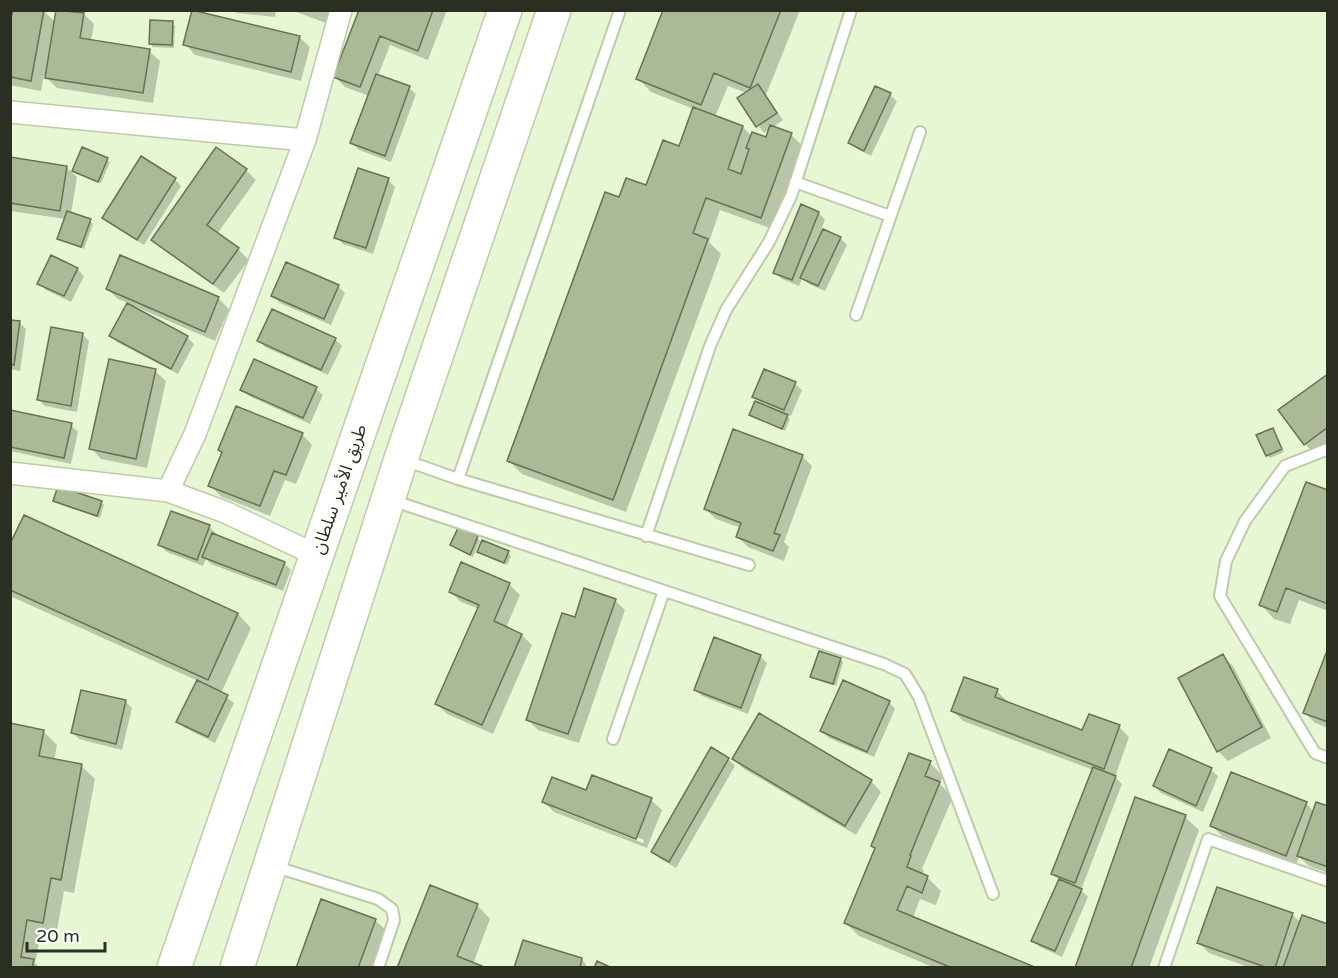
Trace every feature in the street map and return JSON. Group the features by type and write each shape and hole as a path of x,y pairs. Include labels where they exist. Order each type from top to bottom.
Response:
{"main road":[{"name":"طريق الأمير سلطان","path":"174,968 504,10"},
{"path":"237,968 401,459 554,10"}],"street":[{"path":"168,490 195,434 305,140 341,10"},
{"path":"10,112 305,140"},
{"path":"10,473 168,490 225,512 316,555"}],"lane":[{"path":"458,479 620,10"},
{"path":"646,536 710,345 726,310 769,242 791,196 851,10"},
{"path":"856,315 920,132"},
{"path":"795,182 890,216"},
{"path":"1328,449 1286,466 1245,521 1226,561 1220,596 1315,753 1328,758"},
{"path":"401,459 458,479 749,565"},
{"path":"388,499 884,664 905,674 919,697 993,894"},
{"path":"613,739 664,591"},
{"path":"1164,968 1208,839 1328,881"},
{"path":"270,865 378,899 392,909 394,920 378,968"}],"building":[{"path":"13,10 44,10 31,81 10,77 10,21"},
{"path":"56,10 84,13 80,38 150,49 143,93 45,78"},
{"path":"192,10 300,36 291,72 183,45"},
{"path":"359,10 433,10 418,51 380,36 360,87 333,77"},
{"path":"663,10 781,10 750,88 714,73 701,105 636,79"},
{"path":"150,20 173,21 172,45 149,44"},
{"path":"376,74 410,86 385,156 350,143"},
{"path":"758,84 777,113 756,127 737,98"},
{"path":"875,86 891,93 864,151 848,143"},
{"path":"693,107 743,126 728,169 741,174 752,132 766,137 770,125 792,133 761,218 706,198 693,233 708,239 613,500 507,461 605,192 619,197 626,178 646,185 663,140 679,146"},
{"path":"82,147 108,158 98,182 72,171"},
{"path":"216,147 247,169 207,225 239,248 213,284 151,240"},
{"path":"141,156 176,178 137,240 102,218"},
{"path":"10,157 67,166 60,211 10,203"},
{"path":"358,168 389,178 366,248 334,238"},
{"path":"801,204 819,212 792,280 773,273"},
{"path":"67,211 91,219 81,247 57,239"},
{"path":"823,229 841,237 818,286 800,278"},
{"path":"51,255 78,268 64,296 37,284"},
{"path":"120,255 219,297 205,332 106,289"},
{"path":"286,262 339,285 324,319 271,296"},
{"path":"127,303 188,336 171,369 109,336"},
{"path":"272,309 336,338 321,370 257,341"},
{"path":"10,320 20,321 14,365 10,364"},
{"path":"51,327 83,333 71,406 37,400"},
{"path":"109,359 156,369 136,459 89,449"},
{"path":"254,359 317,387 303,418 240,390"},
{"path":"764,369 796,382 784,410 752,397"},
{"path":"1328,374 1328,427 1304,445 1278,410"},
{"path":"755,401 788,415 782,429 749,415"},
{"path":"236,406 303,433 286,475 274,471 260,506 208,486 222,452 218,450"},
{"path":"10,410 72,423 64,458 10,447"},
{"path":"1273,428 1282,449 1266,456 1256,435"},
{"path":"733,429 803,455 774,533 780,535 773,551 736,537 741,523 704,509"},
{"path":"1306,482 1328,490 1328,604 1286,588 1277,612 1259,605"},
{"path":"58,486 102,501 97,516 53,501"},
{"path":"171,511 210,525 197,560 158,545"},
{"path":"24,515 238,613 208,680 10,590 10,544"},
{"path":"458,528 478,536 470,555 450,545"},
{"path":"212,533 285,562 276,585 202,557"},
{"path":"482,540 509,551 504,563 477,552"},
{"path":"461,562 510,583 494,621 522,634 482,725 435,704 479,605 449,592"},
{"path":"584,588 616,599 568,734 526,720 562,613 575,617"},
{"path":"714,637 761,655 741,708 694,690"},
{"path":"1328,648 1328,722 1303,713"},
{"path":"819,651 841,658 833,684 810,677"},
{"path":"1223,654 1262,727 1217,752 1178,678"},
{"path":"964,677 998,689 995,697 1082,730 1089,714 1120,725 1104,769 951,711"},
{"path":"197,680 228,695 208,737 176,722"},
{"path":"843,680 890,701 867,752 820,731"},
{"path":"81,690 126,700 116,744 71,733"},
{"path":"759,713 872,780 845,826 732,759"},
{"path":"10,723 44,730 39,756 82,764 61,880 51,878 43,923 27,920 21,957 34,959 32,968 10,968"},
{"path":"711,747 729,758 669,862 651,852"},
{"path":"1169,749 1212,768 1196,806 1153,786"},
{"path":"909,753 931,761 925,776 940,782 907,867 928,876 922,893 907,886 897,910 1037,968 952,968 844,923 875,848 871,846"},
{"path":"1093,767 1116,776 1075,883 1051,874"},
{"path":"1231,772 1307,802 1286,856 1210,826"},
{"path":"592,775 652,798 636,839 542,802 552,777 586,790"},
{"path":"1135,797 1186,815 1131,968 1075,968"},
{"path":"1316,802 1328,806 1328,867 1297,856"},
{"path":"1059,879 1082,889 1055,951 1031,941"},
{"path":"430,885 478,904 457,956 482,966 482,968 397,968"},
{"path":"1217,887 1293,913 1275,968 1268,968 1197,943"},
{"path":"321,899 376,919 358,968 296,968"},
{"path":"1302,915 1328,924 1328,968 1283,968"},
{"path":"523,940 582,958 580,968 514,968"},
{"path":"597,961 612,968 594,968"}]}
